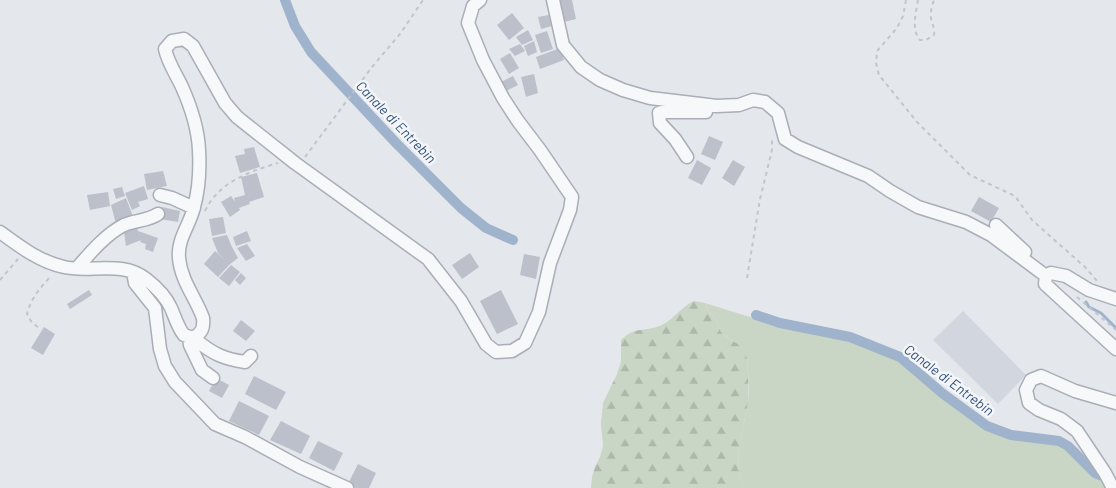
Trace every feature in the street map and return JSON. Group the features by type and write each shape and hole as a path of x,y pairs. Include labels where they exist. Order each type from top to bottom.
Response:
{"street":[{"path":"213,378 202,370 190,345 192,337 203,330 203,318 185,280 179,257 179,246 182,236 198,210 199,150 196,127 190,106 168,61 165,49 172,41 184,39 193,46 225,103 237,117 295,163 428,259 462,301 486,344 496,352 512,351 525,342 539,312 550,263 570,210 572,197 503,98 483,60 468,23 473,6 480,0"},
{"path":"553,0 563,45 581,66 600,80 650,98 717,106 740,105 753,100 765,102 778,112 785,138 798,147 868,176 918,207 966,222 991,234 1046,276"},
{"path":"687,157 675,139 660,123 659,113 727,113 740,111 746,103"},
{"path":"160,195 172,198 198,210"},
{"path":"77,268 116,230 158,214"},
{"path":"996,225 1024,252 1026,262"},
{"path":"0,232 37,257 57,265 77,268 117,268 133,272 146,279 170,305 181,332 227,360 246,362 252,356"},
{"path":"133,272 135,284 154,308 160,349 165,366 175,382 215,424 245,437 300,468 347,488"},
{"path":"1116,299 1101,295 1057,273 1051,272 1046,276 1045,284 1116,349"},
{"path":"1109,481 1077,431 1061,418 1039,410 1029,403 1026,390 1031,380 1041,376 1075,391 1116,403"}],"path":[{"path":"198,210 202,216 211,199 239,176 279,162 295,163 302,160 372,67 400,34 423,0"},
{"path":"906,0 903,16 897,28 877,51 876,62 879,75 917,122 970,175 1015,196 1032,220 1086,268 1099,283 1101,295"},
{"path":"918,0 914,29 920,40 926,40 934,35 935,28 931,19 934,0"},
{"path":"748,278 760,199 772,150 772,136"},
{"path":"0,280 26,249"},
{"path":"38,328 32,323 27,314 29,304 34,295 55,271 57,265"},
{"path":"1073,293 1089,308 1100,314 1116,330"}],"shaded area":[{"path":"963,311 1026,375 998,404 933,340"}],"green space":[{"path":"694,301 705,303 721,332 741,346 746,354 748,402 738,459 741,480 746,488 591,488 592,477 603,446 601,424 603,403 621,362 621,340 631,332 662,325"},
{"path":"705,303 772,324 826,334 897,358 982,426 998,433 1015,437 1061,444 1069,450 1091,475 1104,483 1106,488 746,488 741,480 738,459 749,397 746,354 741,347 721,332"}],"building":[{"path":"559,0 572,0 576,19 564,22"},
{"path":"512,13 524,28 509,40 497,25"},
{"path":"549,15 552,26 541,29 538,17"},
{"path":"528,30 533,40 522,45 516,37"},
{"path":"547,31 553,49 541,53 535,35"},
{"path":"534,41 537,52 528,56 524,46"},
{"path":"520,44 525,51 515,56 509,49"},
{"path":"560,48 564,60 540,69 536,57"},
{"path":"510,53 519,68 509,74 500,59"},
{"path":"534,74 538,93 526,97 521,77"},
{"path":"513,76 518,85 506,91 501,82"},
{"path":"709,136 723,142 715,160 701,154"},
{"path":"254,147 260,167 240,173 235,156 245,154 244,149"},
{"path":"697,160 711,168 702,185 688,178"},
{"path":"733,160 745,167 734,186 722,178"},
{"path":"163,171 167,186 147,190 144,174"},
{"path":"257,173 264,197 249,202 250,204 239,208 240,210 230,217 221,202 231,196 235,202 234,198 245,195 241,177"},
{"path":"144,186 148,199 138,202 140,206 132,210 125,193"},
{"path":"122,187 125,196 116,199 113,189"},
{"path":"108,192 110,206 90,210 87,195"},
{"path":"979,197 999,208 991,222 971,211"},
{"path":"126,198 134,219 116,224 111,205"},
{"path":"162,207 180,211 178,222 160,219"},
{"path":"223,217 226,233 212,236 209,219"},
{"path":"137,227 138,231 158,238 153,252 145,249 146,244 140,242 141,240 126,246 124,232"},
{"path":"247,231 251,241 236,246 233,237"},
{"path":"227,235 238,258 218,277 204,264 215,251 226,261 218,253 212,238"},
{"path":"247,244 255,256 246,261 237,248"},
{"path":"470,253 479,267 462,279 452,265"},
{"path":"524,254 540,257 536,279 520,275"},
{"path":"231,265 240,272 229,286 219,278"},
{"path":"241,273 246,278 240,285 235,280"},
{"path":"89,290 92,295 70,309 67,304"},
{"path":"501,290 518,324 497,334 480,301"},
{"path":"241,320 255,331 246,341 233,331"},
{"path":"44,327 55,334 43,355 31,348"},
{"path":"254,376 286,392 276,410 245,394"},
{"path":"216,378 229,385 222,398 209,391"},
{"path":"239,401 269,416 259,435 229,421"},
{"path":"281,421 310,436 301,454 270,440"},
{"path":"318,441 343,453 334,471 309,458"},
{"path":"358,464 376,473 369,488 356,488 348,484"}],"waterway":[{"name":"Canale di Entrebin","path":"285,0 295,26 311,52 396,143 461,208 486,228 513,240"},
{"path":"1086,302 1089,307 1101,313 1116,328"},
{"name":"Canale di Entrebin","path":"756,315 780,323 850,337 900,357 942,393 987,426 1011,435 1059,441 1068,446 1095,473 1110,479"}]}
